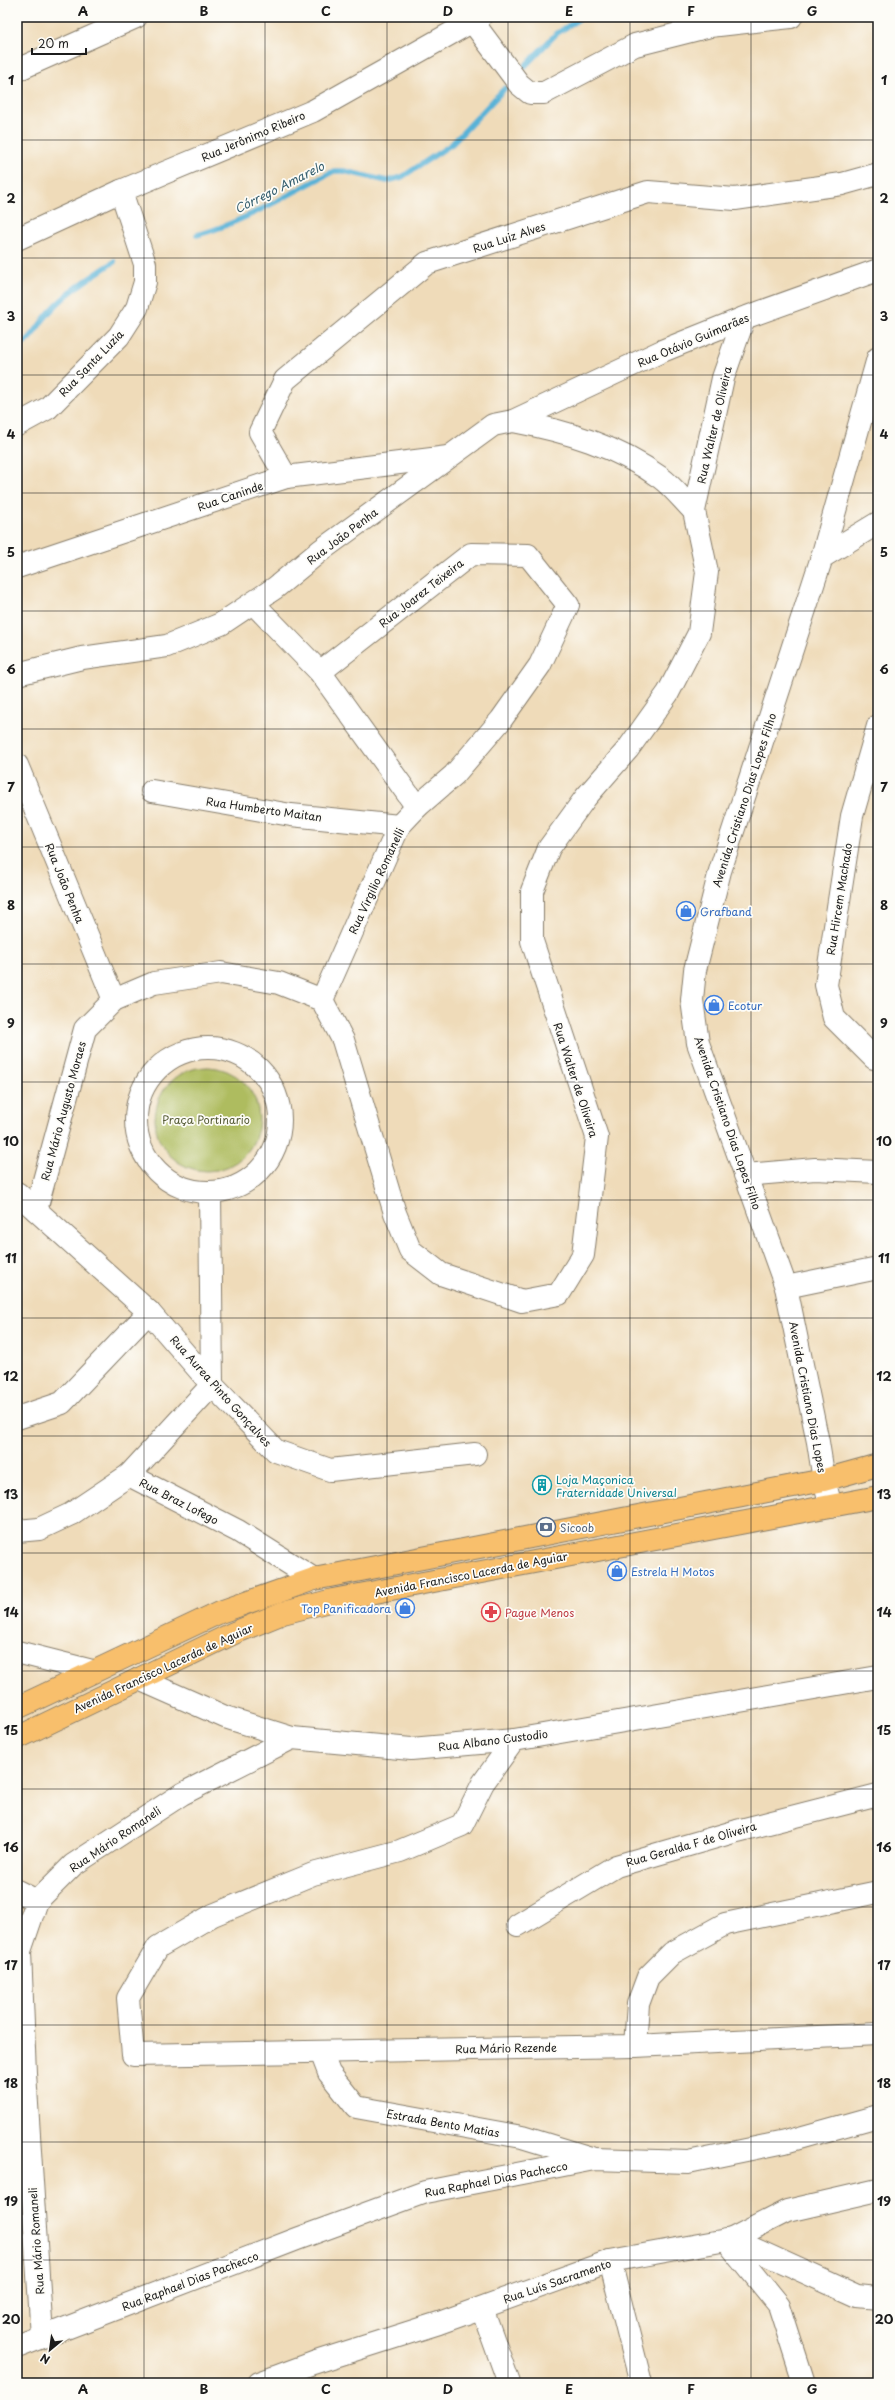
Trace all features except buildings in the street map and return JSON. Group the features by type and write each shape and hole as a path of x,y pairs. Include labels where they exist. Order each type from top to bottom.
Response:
{"main road":[{"path":"17,1708 92,1671 220,1612 314,1579 824,1480 878,1465"},
{"name":"Avenida Francisco Lacerda de Aguiar","path":"17,1738 234,1633 283,1613 333,1600 878,1497"}],"street":[{"path":"17,70 136,17"},
{"path":"476,19 518,84 530,93 544,93 635,45 710,26 791,17"},
{"name":"Rua Jerônimo Ribeiro","path":"17,239 121,191 313,111 476,19"},
{"name":"Rua Luiz Alves","path":"286,477 260,432 285,380 426,263 648,192 735,199 842,184 878,174"},
{"name":"Rua Santa Luzia","path":"17,425 48,408 120,336 137,308 145,282 145,264 121,191"},
{"name":"Rua Otávio Guimarães","path":"513,421 662,351 744,318 878,270"},
{"name":"Rua Walter de Oliveira","path":"322,1000 343,1040 395,1213 410,1250 441,1274 522,1301 559,1294 583,1255 596,1136 532,941 532,891 549,848 586,797 628,749 668,693 699,633 707,572 694,511 722,378 744,318"},
{"name":"Avenida Cristiano Dias Lopes Filho","path":"786,1287 698,1043 692,1000 695,970 720,871 822,557 878,358"},
{"path":"513,421 558,430 622,454 662,479 694,511"},
{"name":"Rua João Penha","path":"17,674 82,658 167,646 221,624 253,603 493,425 513,421"},
{"name":"Rua Caninde","path":"17,567 286,477 450,457"},
{"path":"822,557 878,523"},
{"name":"Rua Joarez Teixeira","path":"320,672 471,554 528,555 568,605 540,665 501,720 454,775 417,807"},
{"path":"253,603 320,672 417,807"},
{"name":"Rua Hircem Machado","path":"874,1058 834,1018 826,985 852,816 878,726"},
{"name":"Rua João Penha","path":"17,765 114,1000"},
{"name":"Rua Humberto Maitan","path":"152,791 291,815 399,826"},
{"name":"Rua Virgilio Romanelli","path":"322,1000 399,826 417,807"},
{"name":"Rua Mário Augusto Moraes","path":"36,1210 85,1029 114,1000 154,983 220,973 280,983 322,1000"},
{"path":"194,1048 218,1048 240,1055 260,1069 274,1089 280,1112 279,1136 270,1158 265,1164 254,1176 234,1188 210,1192 186,1189 165,1178 148,1161 137,1133 135,1115 140,1092 153,1072 171,1057 194,1048"},
{"path":"745,1175 815,1169 878,1172"},
{"path":"210,1192 212,1384"},
{"name":"Rua Aurea Pinto Gonçalves","path":"17,1193 149,1312 212,1384 276,1452 330,1470 475,1454"},
{"path":"786,1287 878,1268"},
{"name":"Avenida Cristiano Dias Lopes","path":"786,1287 818,1442 824,1480 831,1506"},
{"path":"17,1418 62,1403 149,1312"},
{"name":"Rua Braz Lofego","path":"212,1384 129,1475 238,1531 314,1579"},
{"path":"17,1531 38,1529 71,1514 129,1475"},
{"path":"17,1652 92,1671"},
{"name":"Rua Albano Custodio","path":"139,1679 225,1716 292,1738 411,1749 514,1740 878,1677"},
{"name":"Rua Mário Romaneli","path":"42,2338 25,2074 20,1951 37,1901 73,1865 182,1794 292,1738"},
{"name":"Rua Mário Rezende","path":"514,1740 483,1783 462,1825 400,1851 313,1874 213,1915 158,1947 128,1998 133,2055 635,2046 878,2034"},
{"name":"Rua Geralda F de Oliveira","path":"518,1925 616,1866 737,1831 878,1795"},
{"path":"17,1891 37,1901"},
{"path":"635,2046 638,2004 648,1977 672,1953 725,1924 878,1892"},
{"name":"Estrada Bento Matias","path":"321,2052 329,2073 356,2107 522,2137 594,2159"},
{"name":"Rua Raphael Dias Pachecco","path":"17,2348 297,2238 425,2192 594,2159 688,2162 784,2142 878,2116"},
{"name":"Rua Luís Sacramento","path":"259,2383 482,2308 610,2262 729,2240 787,2212 878,2190"},
{"path":"729,2240 857,2296 878,2298"},
{"path":"729,2240 779,2305 804,2383"},
{"path":"610,2262 641,2383"},
{"path":"482,2308 510,2383"}],"green space":[{"name":"Praça Portinario","path":"207,1067 227,1071 244,1082 255,1099 259,1119 255,1139 244,1156 227,1167 207,1171 187,1167 170,1156 159,1139 155,1119 159,1099 170,1082 187,1071"}],"waterway":[{"name":"Córrego Amarelo","path":"524,67 556,34 582,17"},
{"name":"Córrego Amarelo","path":"197,235 250,215 334,171 344,171 387,181 402,177 452,144 505,88"},
{"name":"Córrego Amarelo","path":"17,346 29,339 50,311 67,295 114,262"}],"place":[{"name":"Grafband","path":"686,911"},
{"name":"Ecotur","path":"714,1005"},
{"name":"Loja Maçonica Fraternidade Universal","path":"542,1485"},
{"name":"Sicoob","path":"546,1527"},
{"name":"Estrela H Motos","path":"617,1571"},
{"name":"Top Panificadora","path":"405,1608"},
{"name":"Pague Menos","path":"491,1612"}]}
